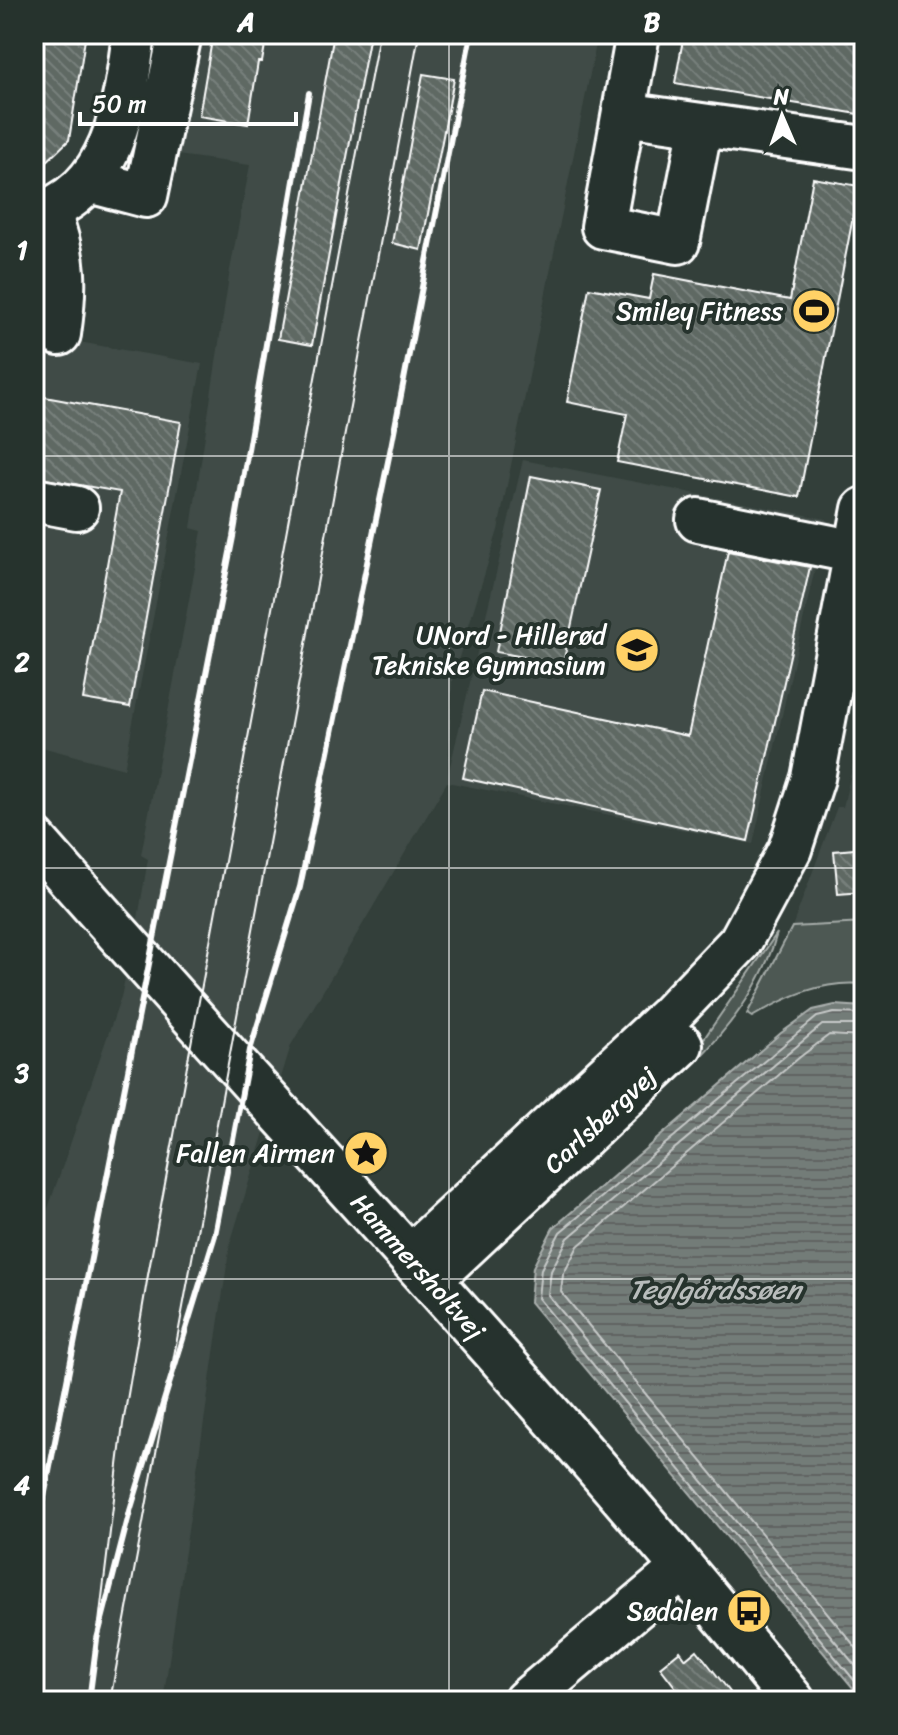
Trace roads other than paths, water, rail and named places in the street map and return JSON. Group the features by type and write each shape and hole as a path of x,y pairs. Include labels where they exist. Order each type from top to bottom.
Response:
{"street":[{"path":"59,334 66,286 62,247 41,213 89,181 112,147 134,34"},
{"path":"89,181 146,196 180,34"},
{"path":"638,34 603,227 678,242 701,125"},
{"path":"624,114 864,148"},
{"path":"34,500 77,508"},
{"name":"Carlsbergvej","path":"421,1268 740,942 790,849 813,778 864,509"},
{"path":"698,520 856,552"},
{"name":"Hammersholtvej","path":"34,839 421,1268 683,1568 793,1701"},
{"path":"525,1701 683,1568"}],"water":[{"name":"Teglgårdssøen","path":"835,1005 864,1007 864,1701 530,1302 533,1267 553,1228 781,1033 813,1010"}],"tram line":[{"path":"97,1639 123,1424 148,1275 379,34"},
{"path":"110,1701 419,34"}],"railway":[{"path":"89,1701 97,1639 130,1511 215,1235 250,1050 300,887 391,447 471,34"},
{"path":"34,1548 233,537 309,93"}],"place":[{"name":"Smiley Fitness","path":"814,311"},
{"name":"UNord - Hillerød Tekniske Gymnasium","path":"637,650"},
{"name":"Fallen Airmen","path":"366,1153"},
{"name":"Sødalen","path":"749,1611"}]}
